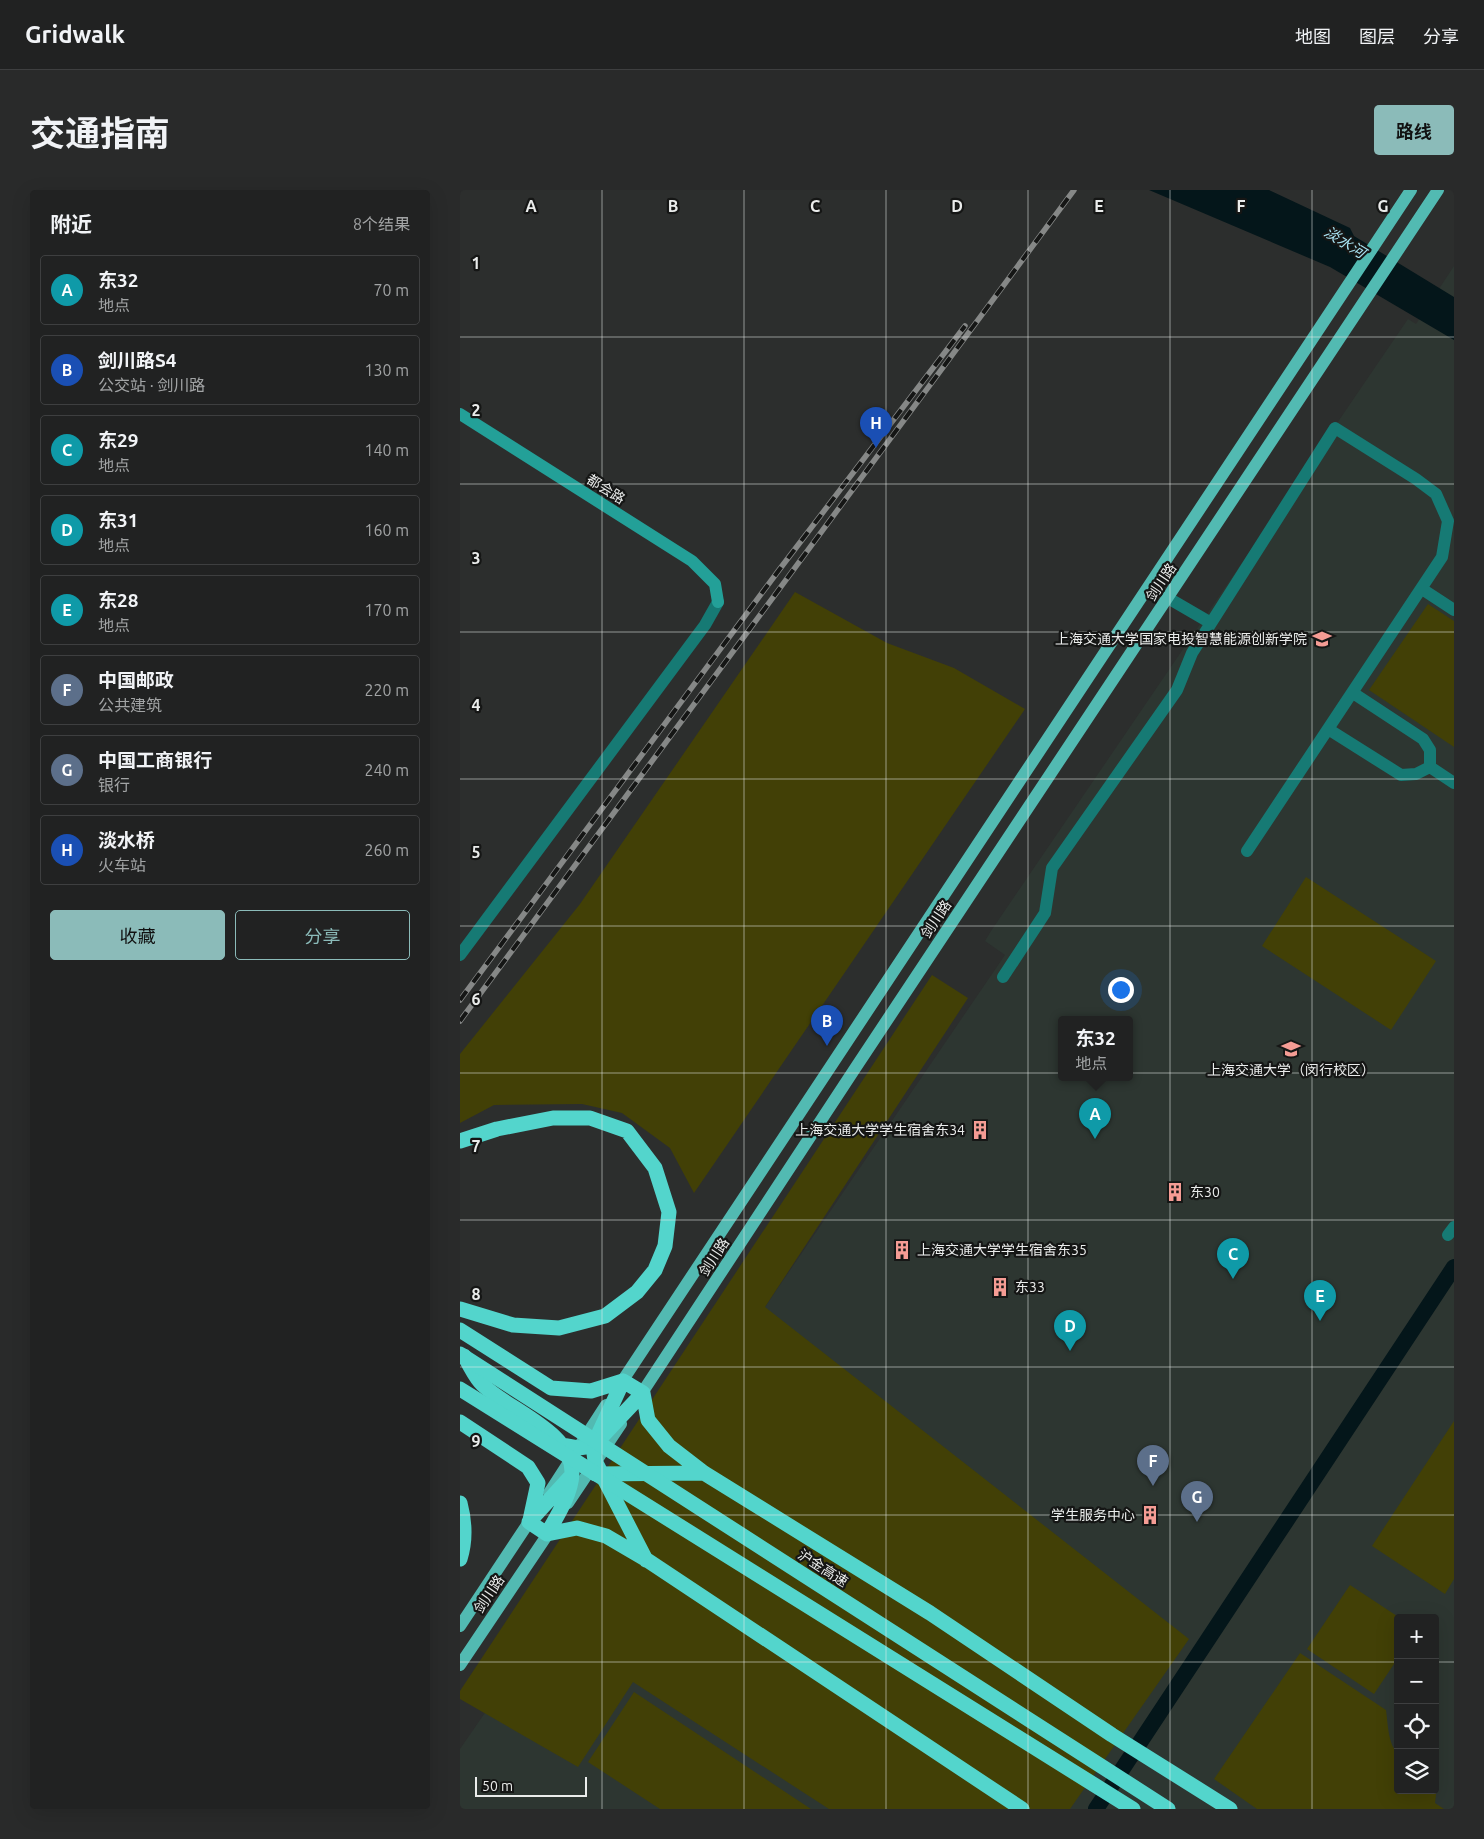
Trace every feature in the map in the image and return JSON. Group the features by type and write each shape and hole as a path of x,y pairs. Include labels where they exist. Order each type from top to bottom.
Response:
{"highway":[{"path":"460,1141 497,1129 553,1118 590,1118 628,1132 655,1168 669,1212 665,1246 655,1270 637,1292 605,1316 559,1328 513,1325 460,1309"},
{"path":"460,1330 551,1388 591,1391 623,1381 643,1393 648,1420 669,1446 704,1473 930,1614 1112,1735 1230,1809"},
{"path":"460,1349 482,1385 550,1433 562,1446 585,1463 646,1560"},
{"name":"沪金高速","path":"460,1354 1168,1809"},
{"path":"547,1534 585,1463 623,1381"},
{"path":"460,1388 478,1397 544,1441 562,1446"},
{"path":"460,1388 1133,1809"},
{"path":"529,1522 585,1463 643,1393"},
{"path":"460,1422 528,1467 538,1483 529,1522"},
{"path":"585,1463 704,1473"},
{"path":"460,1503 463,1513 465,1539 460,1558"},
{"path":"529,1522 547,1534 577,1528 606,1536 646,1560 1022,1809"}],"main road":[{"name":"剑川路","path":"623,1381 1411,190"},
{"name":"剑川路","path":"643,1393 856,1067 1438,190"},
{"name":"剑川路","path":"460,1626 529,1522"},
{"name":"剑川路","path":"460,1665 547,1534"}],"street":[{"name":"都会路","path":"460,414 692,561 714,584 718,602 705,625 460,955"},
{"path":"1003,977 1045,913 1052,868 1177,690 1192,653 1335,428 1416,479 1436,494 1448,521 1442,557 1247,851"},
{"path":"1422,589 1454,610"},
{"path":"1168,598 1211,624"},
{"path":"1353,693 1424,739 1430,750 1430,767"},
{"path":"1328,729 1401,775 1416,774 1430,767"},
{"path":"1430,767 1454,783"}],"shaded area":[{"name":"上海交通大学（闵行校区）","path":"1454,266 1454,1809 460,1809 460,1749 1005,955 985,941 1408,319 1416,324"},
{"path":"795,592 887,643 954,668 1025,709 694,1193 670,1148 622,1113 582,1104 494,1105 460,1123 460,1054 580,904"},
{"path":"1428,604 1454,621 1454,747 1369,690"},
{"path":"1306,877 1436,961 1391,1030 1262,946"},
{"path":"932,975 968,998 765,1307 1189,1639 1070,1809 829,1809 633,1682 578,1767 460,1699 460,1691"},
{"path":"1454,1421 1454,1579 1445,1594 1372,1546"},
{"path":"1350,1585 1394,1614 1394,1664 1374,1694 1307,1649"},
{"path":"1300,1653 1386,1710 1390,1739 1394,1748 1394,1794 1436,1794 1435,1803 1444,1809 1257,1809 1214,1779"},
{"path":"634,1692 811,1809 660,1809 588,1762"}],"water":[{"name":"淡水河","path":"1149,190 1269,190 1350,228 1354,236 1454,297 1454,340 1330,267"}],"waterway":[{"path":"1096,1809 1454,1267"}],"railway":[{"path":"460,1021 1074,190"},
{"path":"460,1000 779,570 965,326"}],"place":[{"name":"淡水桥","path":"876,448"},
{"name":"上海交通大学国家电投智慧能源创新学院","path":"1322,639"},
{"name":"剑川路S4","path":"827,1046"},
{"name":"上海交通大学（闵行校区）","path":"1291,1049"},
{"name":"上海交通大学学生宿舍东34","path":"980,1130"},
{"name":"东32","path":"1095,1139"},
{"name":"东30","path":"1175,1192"},
{"name":"上海交通大学学生宿舍东35","path":"902,1250"},
{"name":"东29","path":"1233,1279"},
{"name":"东33","path":"1000,1287"},
{"name":"东28","path":"1320,1321"},
{"name":"东31","path":"1070,1351"},
{"name":"中国邮政","path":"1153,1486"},
{"name":"学生服务中心","path":"1150,1515"},
{"name":"中国工商银行","path":"1197,1522"}]}
